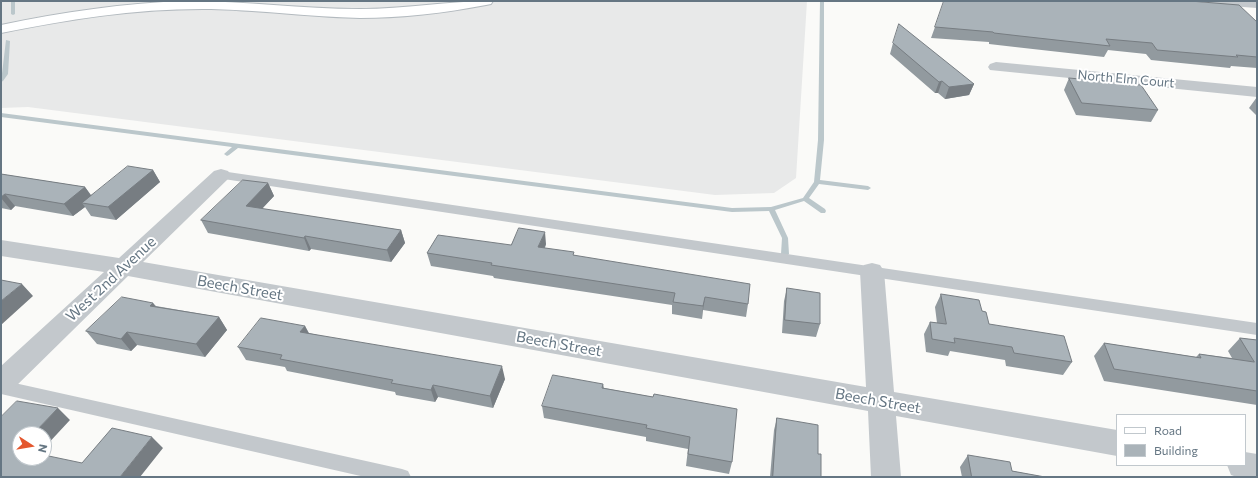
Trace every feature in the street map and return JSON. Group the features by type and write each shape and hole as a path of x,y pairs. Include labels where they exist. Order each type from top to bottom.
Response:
{"street":[{"path":"1,29 97,11 142,7 194,5 243,6 342,13 443,8 486,1"},
{"path":"1215,1 1257,4"},
{"name":"North Elm Court","path":"996,67 1257,92"},
{"name":"West 2nd Avenue","path":"1,383 221,175"},
{"name":"Beech Street","path":"1,248 123,268 1116,443"},
{"path":"872,272 886,477"},
{"path":"1246,466 1257,468"}],"lane":[{"path":"221,175 1257,329"},
{"path":"1,387 402,477"}],"shaded area":[{"path":"1,1 807,1 796,178 774,193 715,195 28,107 1,108"}],"building":[{"path":"944,1 1190,1 1239,5 1257,22 1257,57 1236,55 1238,57 1157,50 1152,43 1106,39 1110,46 993,32 935,27"},
{"path":"899,24 974,84 949,87 942,81 939,82 893,43"},
{"path":"1069,78 1141,85 1158,110 1082,103"},
{"path":"128,166 153,170 108,207 82,203"},
{"path":"1,174 85,187 64,204 5,194 1,197"},
{"path":"243,180 268,183 246,206 401,230 387,250 305,236 304,238 201,220"},
{"path":"519,228 545,232 538,247 574,252 573,255 750,284 748,304 705,297 703,306 673,302 675,293 491,265 492,263 427,253 438,235 511,245"},
{"path":"1,280 22,284 1,301"},
{"path":"787,288 820,293 820,324 785,320"},
{"path":"941,294 979,300 982,311 986,312 989,324 1064,336 1072,362 1014,353 1012,347 954,338 955,343 932,339 930,322 946,324"},
{"path":"122,297 153,303 150,306 219,317 196,344 127,332 121,339 86,331"},
{"path":"261,318 305,326 300,332 502,366 490,396 433,385 431,390 391,383 393,380 280,359 282,355 238,347"},
{"path":"1240,338 1257,340 1257,391 1114,369 1104,343 1201,358 1199,354 1254,362"},
{"path":"553,375 603,384 602,388 653,397 654,394 737,409 732,462 688,454 690,437 646,428 647,425 542,406"},
{"path":"17,401 58,408 41,426 12,426 12,466 52,466 52,457 82,463 112,428 152,437 120,477 1,477 1,417"},
{"path":"777,418 818,425 818,454 821,454 821,477 773,477"},
{"path":"968,455 1010,462 1012,471 1045,477 972,477"}],"waterway":[{"path":"13,1 13,14"},
{"path":"817,182 821,140 822,1"},
{"path":"1,80 5,74 8,41"},
{"path":"1,115 732,210 771,209"},
{"path":"227,154 236,146"},
{"path":"805,199 817,182"},
{"path":"817,182 868,188"},
{"path":"771,209 805,199"},
{"path":"805,199 823,211"},
{"path":"771,209 785,238 785,254"}]}
